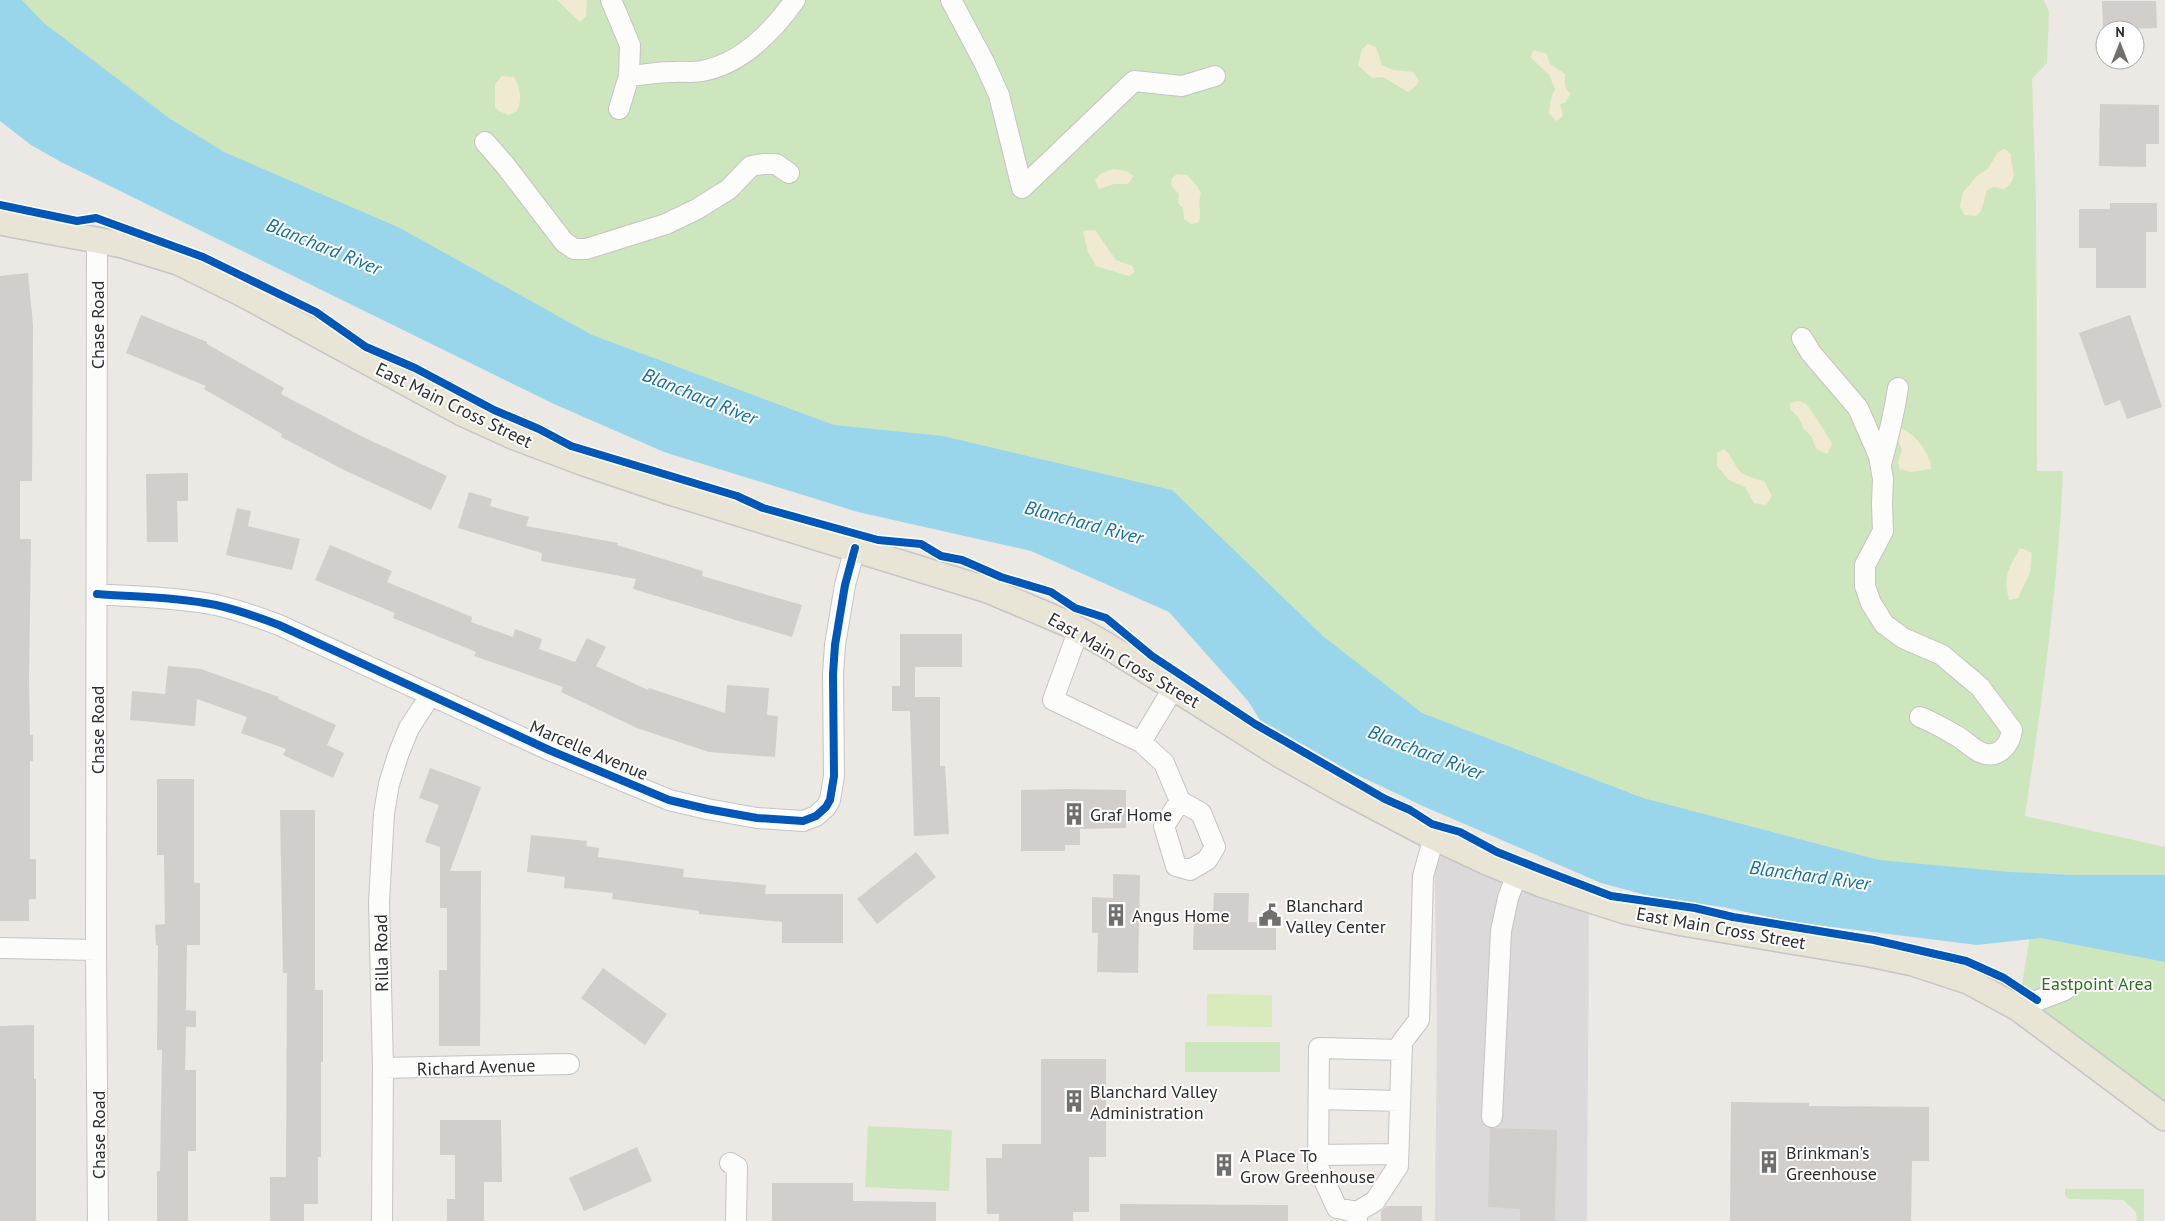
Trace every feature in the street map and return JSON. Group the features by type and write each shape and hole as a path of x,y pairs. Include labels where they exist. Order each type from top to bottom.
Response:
{"main road":[{"name":"East Main Cross Street","path":"0,222 97,239 151,252 205,274 397,379 462,413 515,437 667,491 855,548 1029,605 1078,629 1279,754 1343,790 1434,837 1517,874 1583,899 1625,911 1913,963 1968,981 2018,1008 2165,1118"}],"street":[{"path":"611,0 630,45 629,76 619,109"},
{"path":"629,76 671,72 701,72 728,64 782,19 795,0"},
{"path":"951,0 1000,95 1022,188 1134,81 1182,86 1215,76"},
{"path":"484,142 505,165 564,242 574,249 586,249 666,224 697,209 729,189 751,166 776,164 788,173"},
{"name":"Chase Road","path":"97,239 96,950 98,1221"},
{"path":"1802,338 1811,353 1858,408 1869,430 1881,465 1884,479 1882,504 1883,531 1865,564 1865,586 1871,604 1884,624 1903,638 1942,655 1980,688 2012,730 2011,739 2004,749 1995,754 1981,753 1957,736 1920,717"},
{"path":"1881,465 1887,435 1894,418 1898,388"},
{"name":"Marcelle Avenue","path":"97,594 215,605 244,612 279,625 549,750 669,800 732,814 803,821 816,816 826,807 830,800 834,776 833,674 835,645 845,585 855,548"},
{"path":"1078,629 1052,700 1141,742 1164,763 1180,801"},
{"path":"1141,742 1174,688"},
{"name":"Rilla Road","path":"382,1221 383,1068 379,902 384,813 389,784 398,755 409,728 430,696"},
{"path":"1402,1050 1319,1048 1318,1167 1337,1208 1357,1217 1375,1200 1398,1166 1398,1154 1402,1050 1402,1042 1419,1020 1423,876 1434,837"},
{"path":"1492,1117 1501,931 1508,898 1517,874"},
{"path":"0,948 96,950"},
{"path":"2018,1008 2065,990"},
{"name":"Richard Avenue","path":"383,1068 568,1064"},
{"path":"1319,1099 1400,1101"},
{"path":"1318,1155 1398,1154"},
{"path":"730,1163 738,1168 736,1221"}],"shaded area":[{"path":"1434,837 1589,901 1587,1221 1435,1221 1437,1021"}],"green space":[{"path":"0,0 2044,0 2049,12 2047,63 2032,79 2036,202 2037,471 2063,471 2053,601 2025,816 2165,847 2165,875 2050,875 2025,905 1369,734 1153,541 211,200"},
{"name":"Eastpoint Area","path":"2035,906 2165,925 2165,1118 2018,1008"},
{"path":"1207,994 1272,995 1272,1027 1207,1026"},
{"path":"1185,1042 1280,1042 1280,1072 1185,1072"},
{"path":"868,1126 952,1130 949,1191 865,1187"},
{"path":"2065,1189 2144,1189 2144,1221 2137,1221 2136,1212 2123,1200 2069,1199 2065,1195"}],"sand":[{"path":"557,0 587,0 586,16 580,22"},
{"path":"1368,44 1376,47 1382,65 1393,70 1413,72 1419,81 1415,87 1408,92 1383,77 1372,78 1358,65 1362,49"},
{"path":"1534,50 1547,54 1549,63 1565,74 1565,86 1570,94 1566,102 1560,104 1563,116 1556,121 1549,113 1555,89 1549,75 1530,57"},
{"path":"502,76 514,77 519,90 520,102 517,111 509,115 495,107 495,84"},
{"path":"2005,149 2011,154 2014,173 2012,181 2004,189 1994,187 1987,190 1981,211 1976,216 1964,215 1960,206 1963,192 1978,175 1988,169 1998,152"},
{"path":"1113,169 1126,171 1134,176 1128,184 1114,184 1099,189 1095,180 1100,174"},
{"path":"1177,174 1187,175 1197,186 1201,194 1199,222 1191,224 1184,219 1183,208 1178,203 1179,194 1171,185 1172,178"},
{"path":"1095,230 1116,260 1132,266 1135,272 1129,276 1096,266 1088,252 1083,231"},
{"path":"1798,401 1806,404 1830,440 1832,444 1827,454 1816,449 1812,437 1803,428 1799,418 1791,410 1790,403"},
{"path":"1900,428 1911,434 1921,444 1928,457 1931,469 1911,472 1900,469 1898,462 1902,450 1896,435"},
{"path":"1724,449 1741,472 1764,481 1772,496 1766,505 1754,503 1745,487 1729,480 1717,466 1717,453"},
{"path":"2020,548 2032,553 2030,573 2018,598 2009,600 2008,573"}],"water":[{"name":"Blanchard River","path":"0,0 22,0 44,23 169,118 224,152 400,228 592,335 834,425 943,436 1172,490 1324,637 1422,713 1643,798 1879,860 2010,872 2076,875 2165,875 2165,962 2041,938 1977,945 1792,922 1723,907 1657,898 1601,883 1425,807 1351,772 1260,720 1248,701 1169,612 1031,551 858,512 664,452 554,404 61,162 31,145 0,121"}],"building":[{"path":"2102,1 2156,1 2157,28 2145,28 2145,20 2103,20"},
{"path":"2100,104 2159,105 2159,144 2146,144 2146,167 2099,166"},
{"path":"2110,203 2157,203 2157,232 2146,232 2146,288 2096,288 2096,248 2079,248 2079,209 2110,209"},
{"path":"28,273 33,325 32,481 20,481 20,539 31,539 29,679 30,735 33,735 33,761 30,761 30,859 36,859 36,899 29,899 29,921 0,921 0,276"},
{"path":"141,315 207,342 207,344 284,388 281,394 361,436 447,476 431,510 344,470 281,437 282,434 204,389 206,386 126,353"},
{"path":"2130,315 2162,407 2127,419 2120,400 2105,406 2079,333"},
{"path":"188,473 188,501 177,501 178,542 147,542 146,474"},
{"path":"469,492 492,499 490,506 529,517 526,526 618,543 617,545 703,571 702,576 802,605 792,637 633,589 636,579 541,561 542,553 458,528"},
{"path":"237,508 251,511 248,526 300,539 292,570 226,555"},
{"path":"330,545 392,571 387,582 472,617 471,622 513,637 515,629 542,639 539,649 575,662 587,638 606,647 596,666 648,690 649,688 725,713 727,685 769,688 767,715 778,716 775,757 709,752 637,728 561,692 563,687 474,656 476,652 393,618 395,613 315,580"},
{"path":"900,634 962,634 962,667 915,667 915,697 940,697 940,766 945,766 949,834 914,836 910,711 892,711 892,686 900,686"},
{"path":"168,666 201,669 279,697 278,699 336,725 327,745 344,753 333,778 283,755 286,749 241,733 247,717 197,699 195,726 130,720 132,691 165,694"},
{"path":"430,768 481,787 450,871 481,871 480,1046 439,1046 439,970 447,970 447,908 440,908 440,847 425,842 439,805 419,798"},
{"path":"157,779 194,779 194,883 200,883 200,945 187,945 186,1010 196,1011 196,1027 186,1027 185,1070 196,1070 196,1151 188,1151 188,1221 157,1221 157,1171 160,1171 162,1050 157,1050 158,945 156,945 155,925 165,924 164,855 157,855"},
{"name":"Graf Home","path":"1021,790 1126,790 1126,828 1080,829 1080,845 1065,845 1065,851 1021,851"},
{"path":"280,810 315,810 315,990 323,990 321,1157 318,1157 318,1204 304,1204 304,1221 270,1221 270,1177 286,1177 287,973 283,973"},
{"path":"531,835 587,841 586,846 599,848 598,857 684,869 683,877 766,885 765,894 843,894 843,943 782,943 782,922 699,914 699,911 612,899 613,893 564,888 565,877 527,872"},
{"path":"916,852 936,877 877,924 857,899"},
{"name":"Angus Home","path":"1113,874 1140,875 1138,973 1097,972 1098,933 1092,933 1092,897 1113,898"},
{"path":"1214,893 1249,893 1248,922 1276,923 1276,950 1193,950 1194,915 1213,915"},
{"path":"603,968 667,1014 645,1045 581,998"},
{"path":"34,1025 36,1221 0,1221 0,1026"},
{"name":"Blanchard Valley Administration","path":"1041,1059 1106,1059 1106,1157 1089,1157 1089,1212 1073,1212 1073,1221 999,1221 999,1214 987,1214 986,1158 1002,1158 1002,1144 1041,1144"},
{"path":"1731,1102 1809,1103 1809,1106 1929,1107 1929,1161 1912,1161 1911,1221 1730,1221"},
{"path":"440,1120 501,1120 502,1182 484,1182 484,1221 447,1221 447,1199 455,1199 455,1155 440,1155"},
{"path":"1490,1128 1557,1130 1555,1221 1520,1221 1520,1209 1488,1207"},
{"path":"637,1147 652,1181 584,1211 569,1178"},
{"path":"772,1183 853,1183 853,1201 936,1202 936,1221 772,1221"},
{"path":"1120,1204 1288,1205 1288,1221 1120,1221"},
{"path":"1386,1206 1422,1206 1422,1221 1381,1221 1381,1211"}],"cycle path":[{"path":"0,205 77,221 96,218 203,257 316,312 366,347 415,368 494,410 539,429 571,446 737,496 763,508 878,540 921,544 941,556 962,560 1001,577 1051,592 1075,608 1106,618 1152,656 1255,724 1385,799 1410,810 1432,824 1460,832 1497,852 1540,869 1611,896 1695,908 1733,917 1874,940 1966,961 2004,978 2037,1000"},
{"path":"97,594 186,600 216,605 248,614 279,625 549,750 669,800 757,818 803,821 816,816 826,807 830,800 834,776 833,674 835,645 845,585 855,548"}],"place":[{"name":"Graf Home","path":"1074,814"},
{"name":"Angus Home","path":"1116,915"},
{"name":"Blanchard Valley Center","path":"1270,915"},
{"name":"Blanchard Valley Administration","path":"1074,1101"},
{"name":"Brinkman's Greenhouse","path":"1769,1162"},
{"name":"A Place To Grow Greenhouse","path":"1224,1165"}]}
